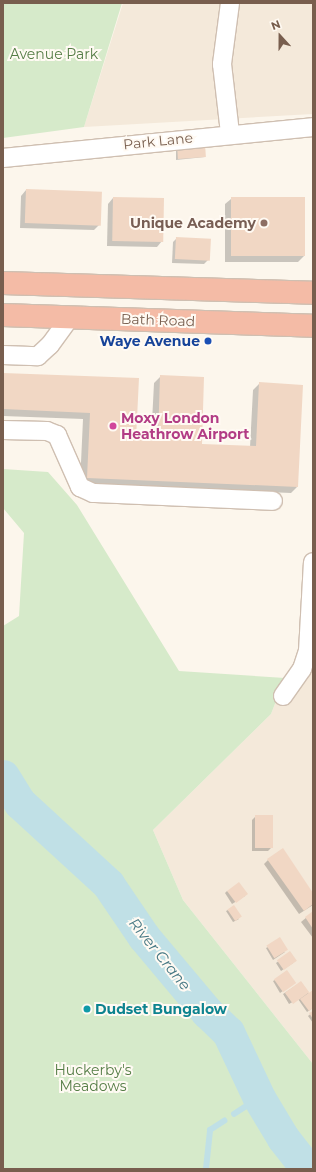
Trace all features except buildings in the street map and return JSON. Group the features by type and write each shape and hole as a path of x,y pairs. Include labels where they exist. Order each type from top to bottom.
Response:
{"highway":[{"path":"3,283 313,294"},
{"name":"Bath Road","path":"3,315 313,326"}],"street":[{"path":"230,3 222,64 230,134"},
{"name":"Park Lane","path":"3,158 230,134 313,127"},
{"path":"3,355 38,356 50,345 70,317"},
{"path":"3,430 47,431 57,435 80,487 93,493 273,501"},
{"path":"283,696 302,669 308,651 313,562"}],"shaded area":[{"path":"123,3 313,3 313,114 84,127"},
{"path":"300,651 313,651 313,1064 183,900 153,830 271,714 285,678"}],"green space":[{"name":"Avenue Park","path":"3,3 122,3 84,127 3,138"},
{"name":"Huckerby's Meadows","path":"3,469 48,472 77,505 179,671 285,678 271,714 153,830 183,900 313,1064 313,1169 3,1169 3,626 19,616 24,533 3,508"}],"waterway":[{"name":"River Crane","path":"3,776 20,803 108,884 144,937 207,1012 228,1032 259,1098 283,1138 307,1169"},
{"path":"234,1114 259,1098"},
{"path":"206,1169 210,1130 224,1121"}],"place":[{"name":"Unique Academy","path":"264,223"},
{"name":"Waye Avenue","path":"208,341"},
{"name":"Moxy London Heathrow Airport","path":"113,426"},
{"name":"Dudset Bungalow","path":"87,1009"}]}
